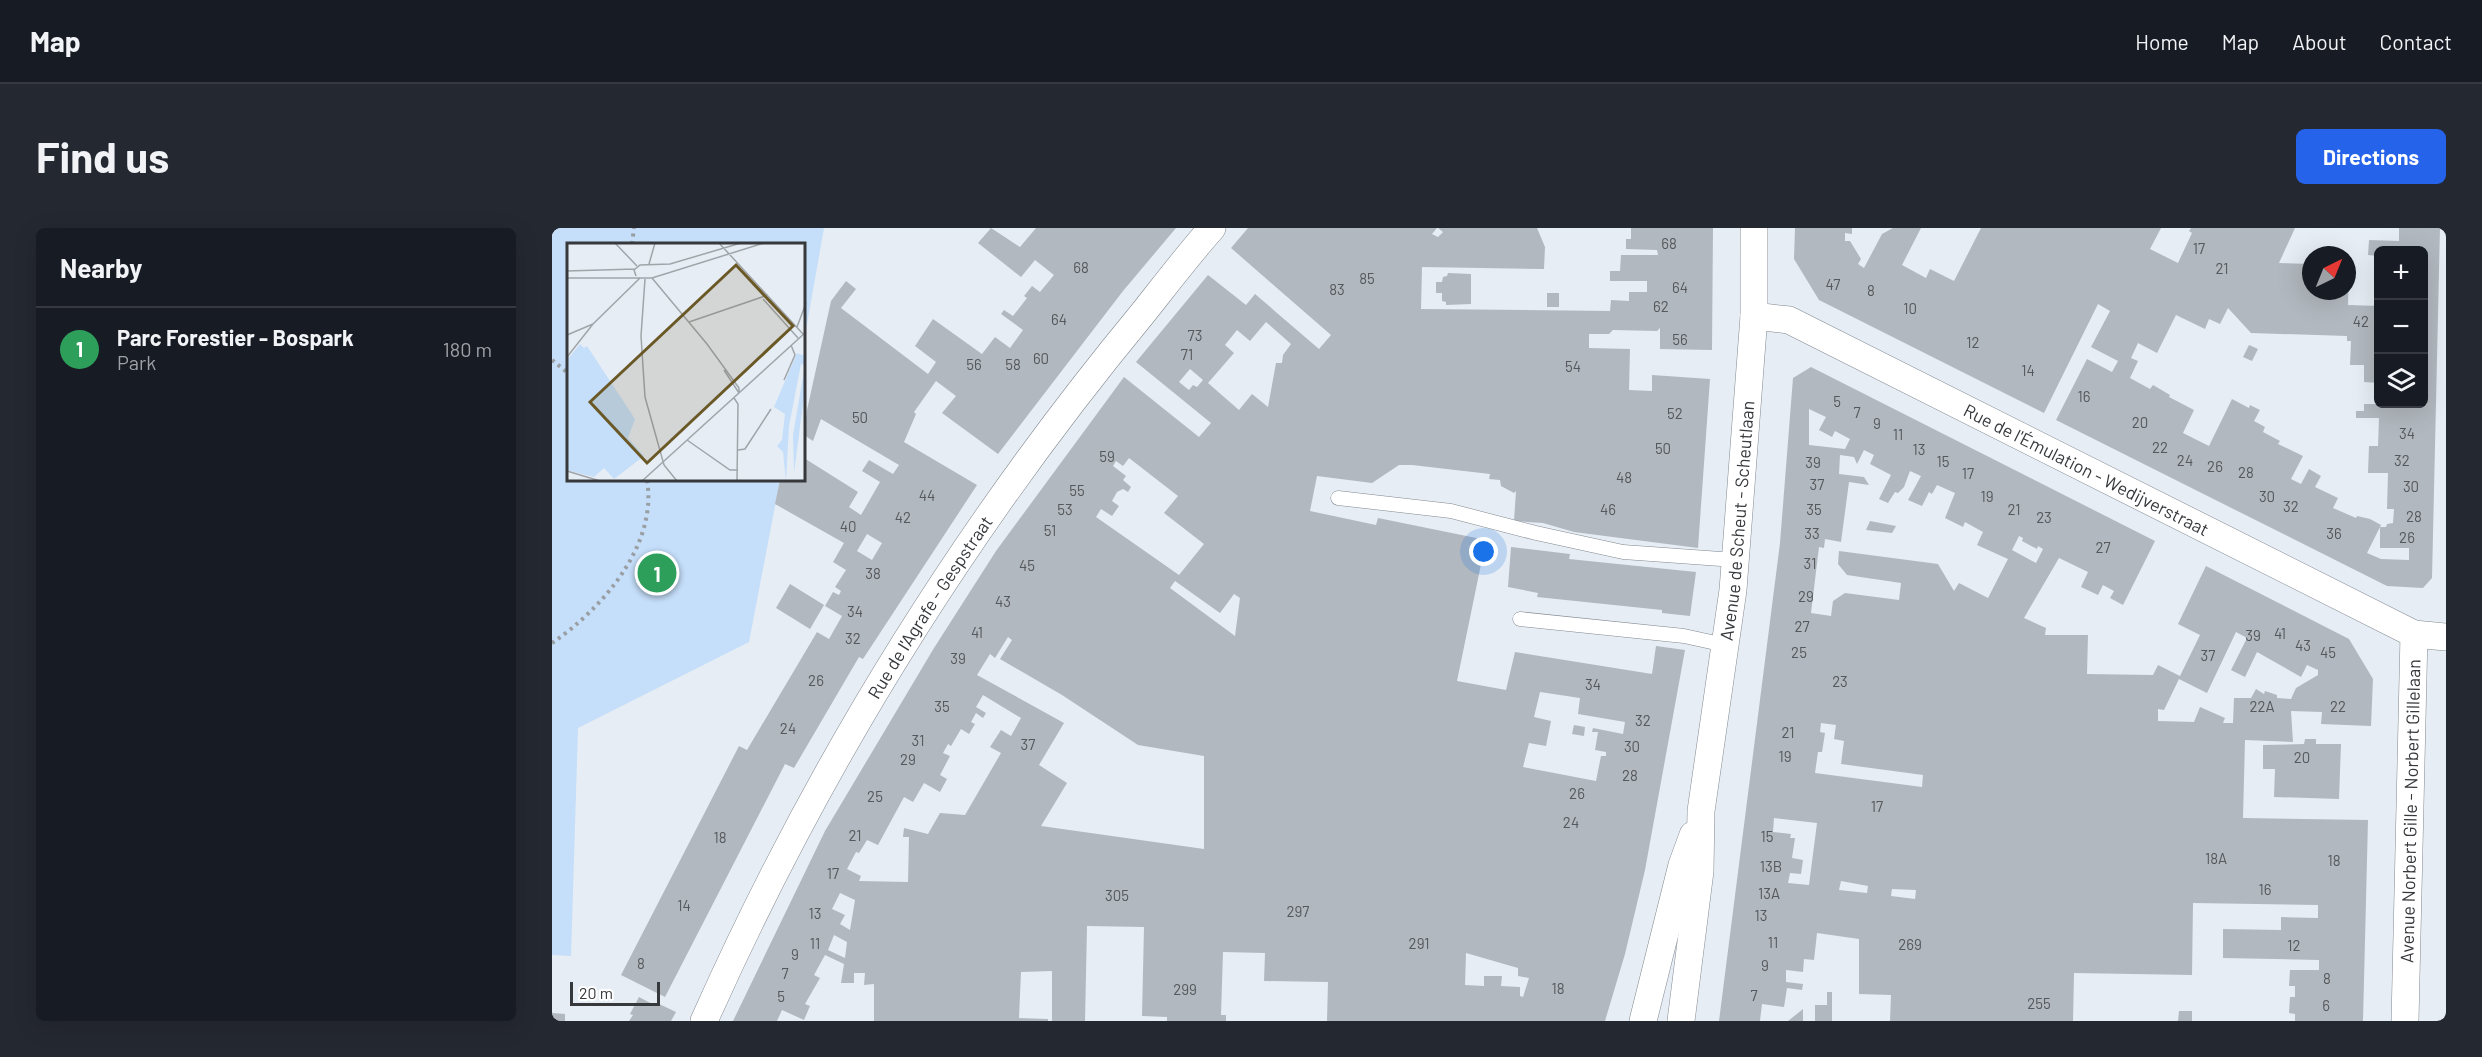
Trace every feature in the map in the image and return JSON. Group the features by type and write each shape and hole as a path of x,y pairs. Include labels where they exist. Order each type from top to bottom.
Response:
{"street":[{"name":"Rue de l'Agrafe - Gespstraat","path":"704,1021 737,947 838,755 911,633 1087,380 1212,228"},
{"name":"Avenue de Scheut - Scheutlaan","path":"1681,1021 1700,871 1701,811 1735,560 1754,316 1754,228"},
{"name":"Rue de l'Émulation - Wedijverstraat","path":"1754,316 1789,320 2414,634"},
{"name":"Avenue Norbert Gille - Norbert Gillelaan","path":"2405,1021 2414,634 2446,637"},
{"name":"Avenue de Scheut - Scheutlaan","path":"1643,1021 1682,865 1701,811"}],"lane":[{"path":"1338,498 1451,511 1623,552 1735,560"},
{"path":"1520,619 1684,636 1725,645"}],"path":[{"path":"632,243 634,228"},
{"path":"552,360 567,373"},
{"path":"552,643 599,602 616,582 640,542 649,493 647,482"}],"shaded area":[{"path":"552,228 824,228 806,330 806,243 567,243 567,482 780,482 749,642 578,728 571,956 552,955"}],"building":[{"path":"991,228 1020,247 1036,228 1176,228 1123,291 998,454 942,413 956,396 936,381 914,412 916,414 904,442 977,485 863,659 859,657 794,768 785,764 665,997 621,975 739,746 747,750 817,632 829,639 842,616 825,606 833,592 839,595 841,591 835,587 846,570 833,562 844,543 775,504 780,482 806,482 806,459 858,492 849,507 861,515 880,482 862,471 869,460 893,474 899,465 821,419 813,441 806,436 807,410 831,301 846,281 856,289 841,308 928,374 936,362 915,346 933,319 982,354 995,337 1010,348 1023,330 1001,314 1004,310 1013,316 1027,298 1024,296 1032,286 1040,292 1054,275 1035,260 1021,277 978,243","holes":["867,534 882,543 872,560 857,551"]},
{"path":"1248,228 1437,228 1432,234 1438,237 1443,232 1438,228 1537,228 1545,247 1544,269 1422,267 1421,309 1610,311 1611,300 1629,301 1629,292 1647,292 1647,281 1610,281 1610,271 1620,271 1621,255 1658,255 1657,250 1626,249 1626,239 1631,239 1631,228 1713,228 1712,350 1660,349 1660,328 1657,331 1613,330 1609,334 1589,334 1589,348 1630,349 1629,390 1652,391 1652,375 1710,379 1698,548 1574,532 1543,523 1514,521 1516,491 1514,493 1501,486 1500,480 1489,479 1490,474 1412,465 1399,465 1372,483 1317,476 1310,511 1376,525 1378,518 1486,540 1457,681 1506,690 1515,652 1652,674 1656,646 1685,650 1645,870 1625,954 1605,1021 1327,1021 1328,982 1264,981 1265,953 1223,952 1221,1015 1226,1015 1226,1021 1167,1021 1167,1017 1142,1016 1144,927 1087,926 1085,1021 1052,1021 1052,971 1021,972 1019,1018 1048,1019 1048,1021 874,1021 874,984 864,985 865,973 854,973 854,983 841,983 844,964 825,955 814,975 820,978 805,1004 810,1006 804,1020 782,1010 777,1021 733,1021 825,831 934,648 996,551 1124,377 1199,437 1211,423 1136,362 1208,275 1246,305 1255,294 1319,349 1331,335 1231,248","holes":["1266,322 1291,344 1283,355 1282,363 1276,363 1268,407 1252,394 1239,410 1208,383 1234,353 1225,345 1237,330 1250,341","1190,369 1203,380 1197,387 1193,385 1189,390 1179,382","1129,458 1178,496 1164,513 1204,544 1179,575 1096,517 1101,509 1112,516 1119,506 1112,501 1117,492 1123,489 1128,492 1131,487 1123,480 1126,476 1113,466 1116,461 1123,466","1175,581 1220,613 1234,594 1240,598 1235,636 1170,588","1008,637 1012,640 1000,659 1062,695 1138,745 1204,756 1204,849 1041,826 1067,783 1039,765 1064,723 977,675 990,654 995,658","1540,692 1580,698 1578,714 1625,722 1623,734 1593,728 1592,732 1598,732 1595,750 1606,752 1606,756 1601,756 1596,781 1523,767 1529,743 1546,746 1551,721 1534,717","983,695 1021,718 1011,736 1001,730 990,747 1001,753 965,815 940,813 928,834 904,828 903,837 909,837 908,882 859,881 861,876 847,869 856,852 859,853 867,840 878,845 904,797 913,802 924,783 940,792 947,779 940,775 950,756 943,753 948,744 951,746 961,729 969,734 975,724 971,722 976,713 983,718 986,713 976,707","840,893 855,900 850,930 840,924 845,915 832,909","834,935 847,942 845,958 828,950","1466,953 1518,968 1518,976 1529,978 1523,997 1520,996 1520,987 1501,986 1502,976 1484,976 1484,986 1465,985"]},
{"path":"1795,228 1852,228 1852,234 1845,233 1845,241 1850,241 1861,259 1858,264 1864,268 1882,234 1893,228 1921,228 1902,265 1926,278 1930,269 1954,281 1981,228 2161,228 2150,249 2178,263 2192,233 2189,231 2191,228 2295,228 2279,263 2302,264 2302,300 2348,300 2348,305 2374,306 2374,383 2364,382 2364,365 2350,365 2351,341 2347,341 2347,336 2251,333 2228,308 2220,324 2209,319 2205,329 2176,315 2157,353 2138,343 2131,358 2138,361 2130,378 2150,389 2153,385 2170,395 2169,397 2194,410 2183,433 2209,446 2232,399 2249,408 2250,405 2260,410 2254,421 2265,427 2263,432 2280,441 2278,444 2303,456 2291,479 2301,484 2309,469 2321,476 2315,487 2338,498 2333,508 2356,518 2357,516 2370,519 2381,525 2380,527 2386,527 2387,524 2393,523 2394,509 2387,509 2388,473 2368,473 2369,446 2378,446 2379,418 2356,418 2356,411 2364,411 2364,404 2374,404 2374,408 2428,408 2428,246 2374,246 2374,256 2368,255 2369,240 2399,241 2399,228 2440,228 2432,578 2423,588 2387,586 2056,420 2087,359 2112,372 2118,361 2091,347 2110,311 2098,304 2044,413 1819,300 1794,259","holes":["2380,527 2380,548 2409,548 2409,560 2381,559 2367,553"]},
{"path":"1448,273 1471,274 1471,304 1446,305 1446,302 1442,301 1442,293 1436,293 1436,282 1442,282 1443,277"},
{"path":"1547,293 1559,293 1559,307 1547,307"},
{"path":"2249,345 2258,349 2252,361 2243,357"},
{"path":"1811,367 2155,541 2123,605 2110,598 2114,591 2103,585 2098,595 2081,587 2088,572 2059,558 2024,618 2046,628 2045,635 2088,635 2087,674 2153,675 2158,665 2180,676 2200,635 2178,624 2206,566 2349,639 2373,679 2371,726 2321,724 2322,712 2291,711 2293,742 2245,740 2243,818 2368,820 2363,1021 2295,1021 2295,1014 2289,1013 2290,997 2295,997 2295,986 2289,986 2290,970 2319,970 2319,960 2223,958 2223,929 2281,930 2281,917 2318,918 2318,905 2193,903 2192,975 2074,973 2073,1021 1890,1021 1891,995 1859,994 1859,939 1817,933 1814,960 1804,959 1803,972 1786,970 1786,982 1803,984 1802,990 1787,988 1784,1007 1762,1004 1760,1021 1719,1021 1780,543 1793,378","holes":["1809,409 1826,417 1819,430 1832,437 1835,431 1850,439 1845,449 1809,445","1864,450 1874,455 1870,464 1891,475 1879,499 1888,503 1895,492 1898,493 1904,487 1910,471 1921,476 1908,500 1922,506 1929,492 1932,494 1937,485 1955,493 1945,518 1963,527 1965,522 1983,532 1977,545 2008,559 1988,598 1959,583 1954,591 1938,564 1839,551 1838,564 1847,575 1901,583 1899,600 1845,593 1833,601 1831,616 1811,613 1819,547 1824,548 1825,539 1841,542 1849,482 1869,485 1864,477 1839,474 1840,455 1854,457 1857,464","2019,536 2023,538 2022,541 2037,549 2038,546 2043,549 2036,563 2012,550","2236,632 2247,638 2231,670 2245,677 2257,652 2301,677 2307,665 2318,670 2318,675 2296,688 2291,699 2277,698 2277,695 2265,691 2264,694 2256,689 2251,698 2234,698 2233,723 2223,723 2225,718 2200,707 2194,722 2158,721 2158,709 2164,710 2179,679 2207,693","1821,723 1836,725 1834,739 1844,741 1841,764 1923,775 1922,787 1815,773 1818,752 1822,752 1825,733 1820,732","1774,818 1817,823 1809,885 1788,883 1790,873 1801,874 1803,860 1792,858 1795,838 1790,838 1791,834 1773,832","1841,881 1868,886 1867,893 1839,890","1892,889 1916,890 1915,899 1891,896"]},
{"path":"1870,521 1896,526 1892,533 1866,530"},
{"path":"1511,547 1570,554 1569,559 1696,572 1690,616 1662,613 1662,610 1537,597 1538,593 1508,587"},
{"path":"790,584 824,605 810,629 776,608"},
{"path":"1574,725 1585,727 1584,736 1572,734"},
{"path":"2305,739 2316,739 2316,744 2341,744 2339,799 2274,797 2275,769 2263,769 2263,745 2304,744"},
{"path":"1827,992 1832,992 1832,1021 1815,1021 1815,1005 1827,1005"},
{"path":"639,997 656,1006 657,1003 676,1012 671,1021 629,1021"},
{"path":"1803,1009 1803,1021 1788,1021"},
{"path":"2179,1011 2192,1011 2192,1021 2178,1021"},
{"path":"552,1013 565,1014 565,1021 552,1021"}],"place":[{"name":"Parc Forestier - Bospark","path":"657,573"}]}
